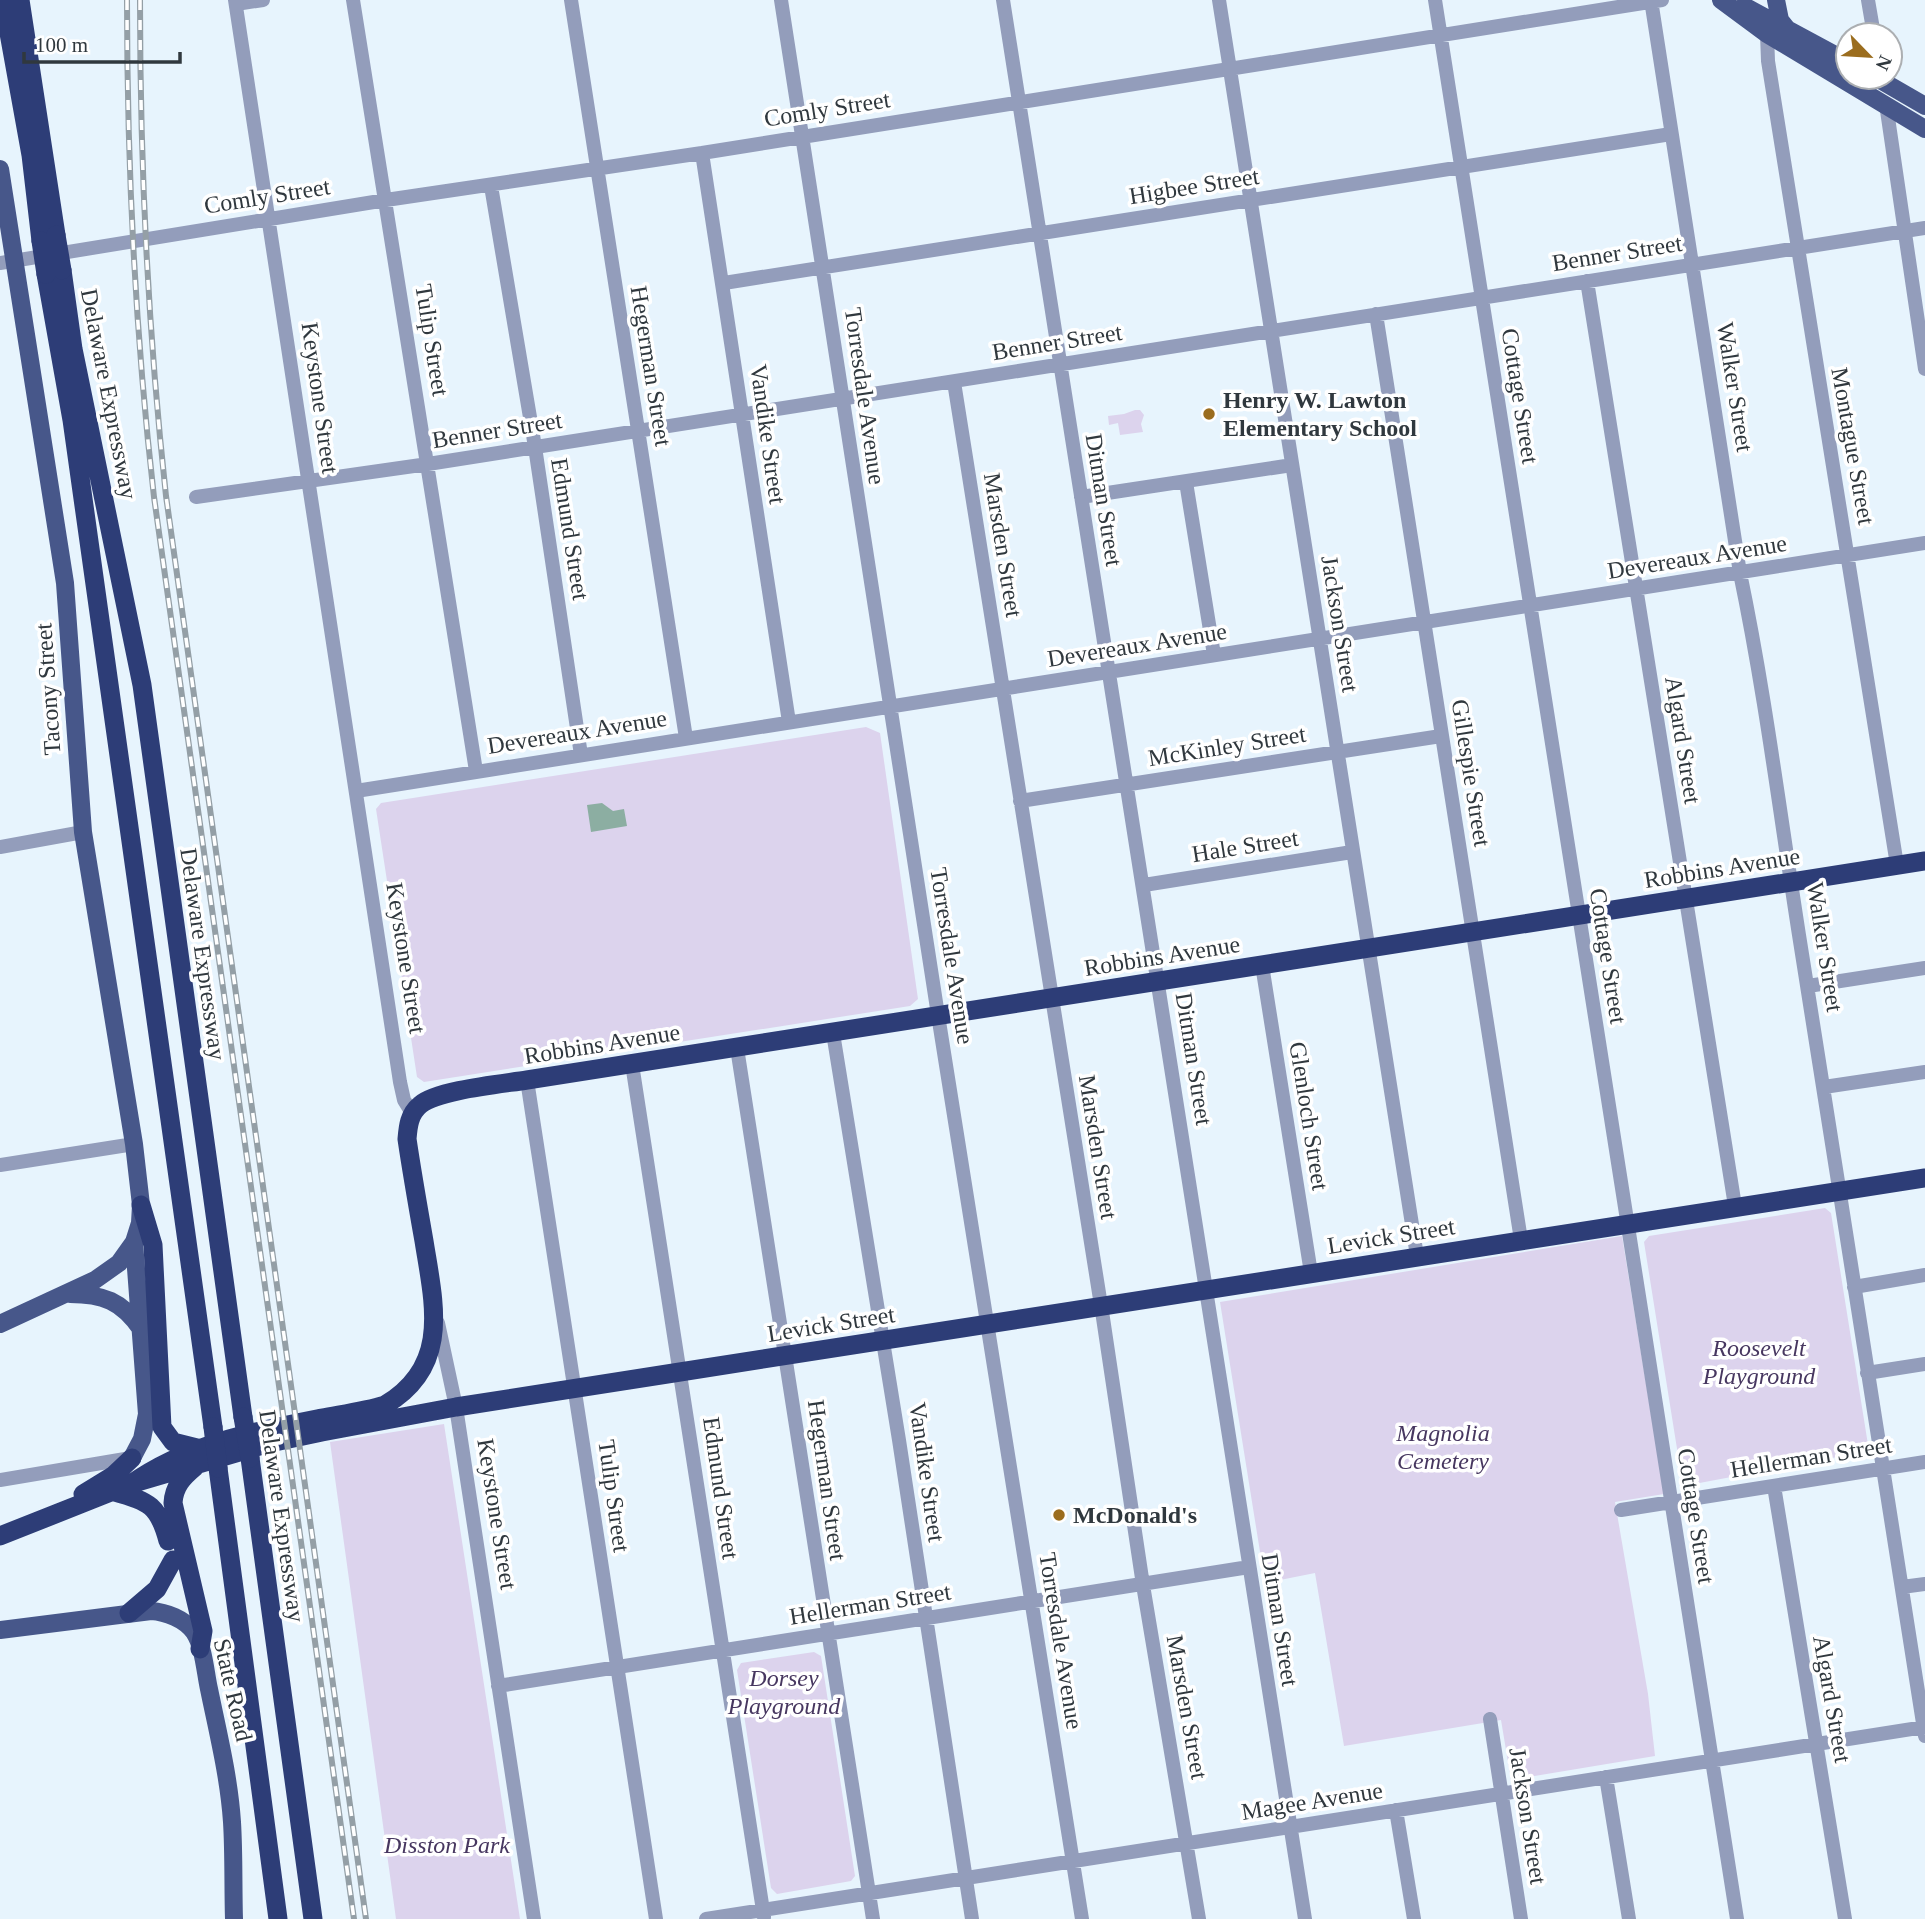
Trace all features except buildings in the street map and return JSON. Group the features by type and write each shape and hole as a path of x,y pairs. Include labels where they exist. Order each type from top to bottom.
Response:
{"highway":[{"name":"Delaware Expressway","path":"3,0 54,272 278,1919"},
{"name":"Delaware Expressway","path":"20,0 48,238"},
{"name":"Delaware Expressway","path":"54,272 73,349 142,685 313,1919"},
{"name":"Robbins Avenue","path":"412,1113 420,1104 447,1094 527,1080 1925,861"},
{"name":"Keystone Street","path":"412,1113 407,1139 435,1306"},
{"name":"Levick Street","path":"198,1456 456,1408 681,1371 1925,1178"},
{"path":"141,1205 153,1245 162,1427 173,1441 198,1456 181,1479 173,1503 203,1631 200,1649"},
{"name":"Levick Street","path":"31,1524 269,1428 374,1408 396,1399 415,1380 428,1357 433,1340 435,1306"},
{"path":"0,1536 31,1524 107,1480 132,1458"},
{"path":"123,1488 157,1511 163,1521 189,1626"},
{"path":"130,1613 157,1589 173,1560"}],"main road":[{"path":"1721,0 1767,34 1925,129"},
{"path":"1731,0 1834,55"},
{"path":"1776,0 1780,20 1788,30"},
{"path":"1901,91 1925,106"},
{"name":"Tacony Street","path":"0,169 7,262 65,583 83,832 134,1144 141,1205"},
{"path":"0,1324 110,1271 125,1257 134,1242 140,1223 141,1205"},
{"path":"132,1458 142,1439 147,1414 134,1242"},
{"path":"67,1294 86,1294 113,1301 126,1309 141,1329"},
{"name":"State Road","path":"0,1630 130,1613 161,1612 189,1626 200,1649 225,1764 232,1821 234,1919"}],"street":[{"path":"235,2 263,0"},
{"name":"Tulip Street","path":"353,0 476,771"},
{"name":"Hegerman Street","path":"571,0 686,738"},
{"name":"Torresdale Avenue","path":"781,0 938,1015 1082,1919"},
{"name":"Ditman Street","path":"1003,0 1305,1919"},
{"name":"Jackson Street","path":"1219,0 1417,1256"},
{"name":"Cottage Street","path":"1435,0 1737,1919"},
{"path":"1868,0 1872,21"},
{"name":"Comly Street","path":"7,262 1654,1"},
{"name":"Walker Street","path":"1654,1 1671,134 1925,1730"},
{"name":"Keystone Street","path":"235,2 400,1082 404,1100 412,1113"},
{"name":"Montague Street","path":"1767,34 1768,61 1897,865"},
{"path":"1886,104 1925,369"},
{"name":"Higbee Street","path":"723,283 1671,134"},
{"name":"Vandike Street","path":"702,153 789,722"},
{"name":"Edmund Street","path":"491,186 535,447 581,755"},
{"name":"Benner Street","path":"196,497 428,464 1925,228"},
{"name":"Algard Street","path":"1587,281 1735,1206"},
{"name":"Gillespie Street","path":"1376,314 1521,1240"},
{"name":"Marsden Street","path":"954,382 1143,1585 1199,1919"},
{"path":"1081,497 1292,465"},
{"path":"1186,482 1214,655"},
{"name":"Devereaux Avenue","path":"356,791 1925,543"},
{"name":"McKinley Street","path":"1020,801 1441,736"},
{"path":"0,847 83,832"},
{"name":"Hale Street","path":"1144,885 1352,852"},
{"name":"Glenloch Street","path":"1262,965 1311,1273"},
{"path":"1808,986 1925,968"},
{"name":"Vandike Street","path":"832,1033 884,1340 972,1919"},
{"name":"Hegerman Street","path":"737,1048 873,1919"},
{"name":"Edmund Street","path":"632,1064 763,1915"},
{"path":"1824,1087 1925,1072"},
{"name":"Tulip Street","path":"527,1080 656,1919"},
{"path":"0,1165 134,1144"},
{"path":"1854,1286 1925,1275"},
{"name":"Keystone Street","path":"435,1306 456,1408 534,1919"},
{"path":"1867,1373 1925,1364"},
{"path":"0,1480 132,1458"},
{"name":"Hellerman Street","path":"1621,1510 1925,1462"},
{"name":"Algard Street","path":"1774,1486 1845,1919"},
{"name":"Hellerman Street","path":"498,1686 1249,1567"},
{"path":"1902,1587 1925,1584"},
{"name":"Jackson Street","path":"1490,1719 1521,1919"},
{"name":"Magee Avenue","path":"706,1919 763,1915 966,1878 1816,1744 1925,1730"},
{"path":"1606,1777 1629,1919"},
{"path":"1396,1811 1414,1919"}],"green space":[{"path":"1140,410 1144,415 1141,424 1143,432 1120,435 1118,423 1109,425 1108,416"},
{"path":"866,727 880,733 918,999 910,1006 424,1082 417,1077 376,809 381,803"},
{"name":"Roosevelt Playground","path":"1825,1208 1831,1213 1869,1451 1689,1485 1682,1480 1644,1242 1649,1236"},
{"name":"Magnolia Cemetery","path":"1622,1236 1664,1494 1615,1502 1648,1694 1655,1756 1511,1780 1501,1720 1344,1746 1315,1573 1265,1583 1220,1302"},
{"name":"Disston Park","path":"444,1424 520,1919 396,1919 330,1442"},
{"name":"Dorsey Playground","path":"814,1652 821,1656 855,1876 851,1881 777,1894 771,1888 737,1670 741,1663"}],"shaded area":[{"path":"602,803 613,811 624,809 627,826 591,832 587,805"}],"railway":[{"path":"127,0 133,248 154,497 354,1919"},
{"path":"140,0 146,248 166,496 366,1919"}],"place":[{"name":"Henry W. Lawton Elementary School","path":"1209,414"},
{"name":"McDonald's","path":"1059,1515"}]}
